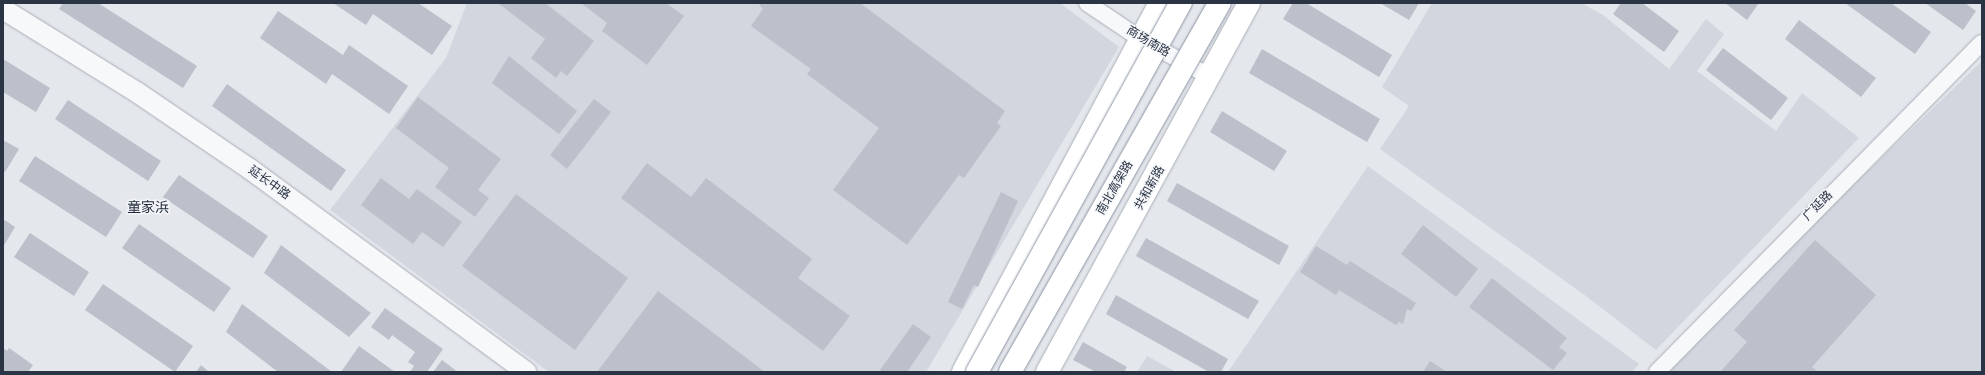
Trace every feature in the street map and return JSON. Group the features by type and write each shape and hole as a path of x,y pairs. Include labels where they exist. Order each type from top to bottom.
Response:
{"main road":[{"path":"963,372 1142,40 1160,3"},
{"path":"977,372 1181,3"},
{"name":"南北高架路","path":"1010,372 1220,3"},
{"name":"共和新路","path":"1048,372 1211,77 1249,3"}],"street":[{"name":"商场南路","path":"1087,3 1142,40 1211,77"},
{"name":"延长中路","path":"3,9 138,93 250,169 526,372"},
{"name":"广延路","path":"1657,372 1982,43"}],"shaded area":[{"path":"467,3 1060,3 1119,47 926,372 549,372 330,210 446,58"},
{"path":"1432,3 1581,3 1603,15 1669,69 1706,19 1724,34 1697,71 1776,131 1802,93 1859,138 1656,350 1586,296 1380,149 1409,106 1382,87"},
{"path":"1982,61 1982,372 1667,372 1794,242"},
{"path":"1368,166 1639,364 1632,372 1228,372"},
{"path":"1147,356 1176,372 1137,372"}],"building":[{"path":"63,3 98,3 197,66 183,88 59,9"},
{"path":"333,3 418,3 452,26 432,55 373,14 366,25"},
{"path":"498,3 545,3 594,41 567,76 561,71 556,78 531,58 545,39"},
{"path":"581,3 666,3 684,16 647,65 602,31 607,23"},
{"path":"758,3 860,3 1005,111 997,123 1001,126 964,178 959,175 907,245 833,190 879,128 807,74 811,69 751,26 763,9"},
{"path":"1293,3 1306,3 1392,55 1379,77 1283,19"},
{"path":"1380,3 1419,3 1409,20"},
{"path":"1621,3 1642,3 1679,31 1664,52 1613,14"},
{"path":"1725,3 1759,3 1747,20"},
{"path":"1845,3 1891,3 1931,32 1915,54"},
{"path":"1925,3 1965,3 1976,11 1963,30"},
{"path":"278,11 343,55 349,45 408,86 389,114 332,74 326,84 260,38"},
{"path":"1799,20 1876,78 1861,97 1785,39"},
{"path":"1723,48 1788,98 1771,120 1706,70"},
{"path":"1262,49 1380,119 1367,142 1249,73"},
{"path":"509,56 577,111 559,134 492,83"},
{"path":"3,59 50,88 36,112 3,92"},
{"path":"227,84 346,170 331,191 212,106"},
{"path":"418,97 501,159 478,190 489,198 475,217 435,187 449,168 396,128"},
{"path":"594,99 611,112 567,169 550,155"},
{"path":"68,100 161,161 148,181 55,119"},
{"path":"1222,111 1287,151 1274,171 1210,132"},
{"path":"3,140 19,149 5,172 3,171"},
{"path":"35,156 122,212 106,237 19,181"},
{"path":"647,163 691,197 706,178 812,259 798,278 850,316 823,351 621,198"},
{"path":"179,175 268,236 253,258 163,197"},
{"path":"381,178 409,199 417,189 462,222 443,247 422,232 413,244 361,205"},
{"path":"1177,183 1289,246 1279,265 1167,201"},
{"path":"1001,192 1018,201 978,287 974,285 962,309 948,302"},
{"path":"516,194 628,278 575,350 462,266"},
{"path":"3,219 15,227 3,247"},
{"path":"139,224 231,288 214,312 122,248"},
{"path":"1423,225 1478,269 1456,297 1401,254"},
{"path":"30,233 89,272 74,296 14,257"},
{"path":"1146,238 1259,301 1248,319 1136,256"},
{"path":"1815,240 1876,295 1812,367 1818,372 1720,372 1747,342 1734,330"},
{"path":"281,245 371,313 349,337 264,273"},
{"path":"1316,246 1347,265 1350,261 1416,303 1411,311 1407,309 1403,324 1399,322 1396,325 1339,290 1336,295 1300,272"},
{"path":"1492,278 1567,338 1559,347 1567,353 1553,370 1469,307"},
{"path":"103,284 193,346 175,372 85,310"},
{"path":"658,291 765,372 597,372"},
{"path":"1116,295 1228,359 1221,372 1209,372 1106,314"},
{"path":"242,304 332,372 278,372 226,332"},
{"path":"385,308 443,349 427,372 410,372 414,366 408,362 415,352 392,335 389,340 371,327"},
{"path":"913,324 931,337 907,372 883,372 880,370"},
{"path":"1083,342 1127,367 1124,372 1096,372 1073,360"},
{"path":"359,346 395,372 341,372"},
{"path":"3,348 7,351 9,348 33,365 28,372 3,372"},
{"path":"442,360 458,372 433,372"},
{"path":"1430,361 1447,372 1423,372"},
{"path":"201,365 209,372 196,372"}],"district":[{"name":"童家浜","path":"148,208"}]}
